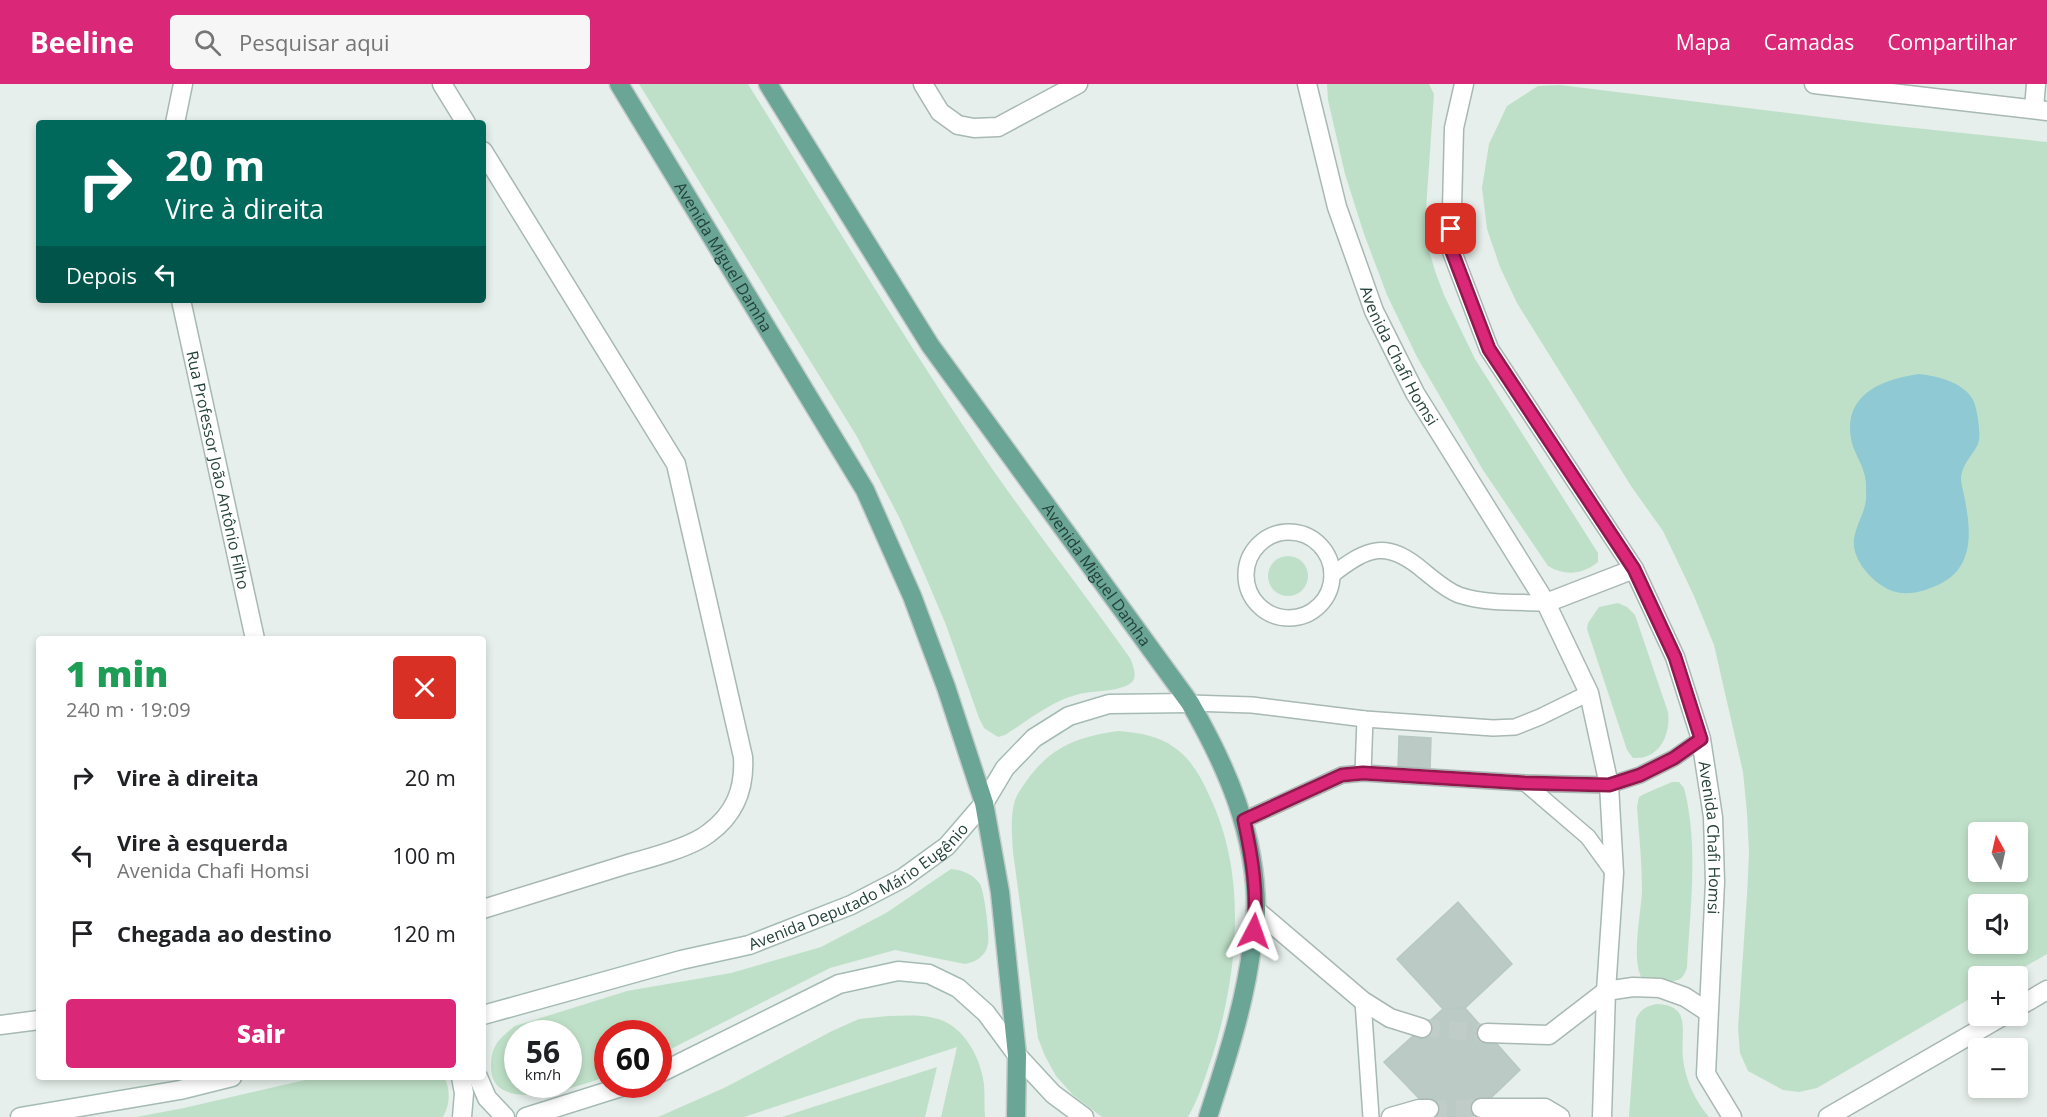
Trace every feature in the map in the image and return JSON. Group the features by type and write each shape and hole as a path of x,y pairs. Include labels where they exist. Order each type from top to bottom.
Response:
{"main road":[{"name":"Avenida Miguel Damha","path":"619,84 865,490 912,596 946,687 984,803 1000,892 1017,1055 1016,1117"},
{"name":"Avenida Miguel Damha","path":"768,84 930,345 1190,703 1230,779 1244,820 1252,858 1256,910 1249,972 1231,1045 1209,1117"}],"street":[{"path":"176,120 183,84"},
{"path":"442,84 464,120"},
{"path":"923,84 940,112 958,125 974,128 998,127 1078,84"},
{"name":"Avenida Chafi Homsi","path":"1307,84 1337,207 1374,312 1415,393 1546,603 1589,693 1609,785 1614,873 1606,991 1602,1117"},
{"name":"Avenida Chafi Homsi","path":"1464,84 1454,128 1451,249 1489,349 1634,569 1675,657 1701,739 1713,817 1715,882 1706,1074 1732,1117"},
{"path":"1814,84 2040,110 2036,84"},
{"path":"486,156 676,464 743,758 744,777 739,796 725,819 708,835 668,852 486,908"},
{"name":"Rua Professor João Antônio Filho","path":"182,303 254,636"},
{"path":"1546,603 1634,569"},
{"name":"Avenida Deputado Mário Eugênio","path":"486,1017 650,968 749,945 851,905 903,878 947,846 984,803 1005,768 1034,738 1069,717 1109,704 1190,703"},
{"path":"1256,910 1363,1001 1390,1018 1422,1028"},
{"path":"672,1067 839,984 898,971 929,974 958,988 986,1013 1017,1055 1053,1094 1084,1117"},
{"path":"1487,1033 1549,1035 1606,991 1633,987 1660,988 1685,997 1708,1012"},
{"path":"2028,1001 2047,990"},
{"path":"0,1024 36,1020"},
{"path":"1828,1117 1986,1026"},
{"path":"20,1117 180,1090 220,1080"},
{"path":"462,1080 464,1093 462,1117"},
{"path":"478,1080 487,1098 505,1117"},
{"path":"526,1117 594,1096"},
{"path":"1481,1108 1545,1108 1560,1117"},
{"path":"1391,1117 1419,1109 1429,1109"}],"lane":[{"path":"1289,532 1303,535 1316,542 1326,553 1332,576 1330,590 1323,602 1312,612 1299,617 1284,618 1271,614 1259,606 1251,594 1246,580 1247,566 1252,553 1262,542 1275,535 1289,532"},
{"path":"1332,576 1354,558 1369,552 1386,550 1406,556 1441,585 1458,595 1480,599 1546,603"},
{"path":"1326,553 1354,558"},
{"path":"1190,703 1252,705 1365,719 1493,728 1515,727 1589,693"},
{"path":"1363,773 1365,719"},
{"path":"1244,820 1342,775 1363,773 1525,783 1609,785 1640,775 1674,758 1701,739"},
{"path":"1525,783 1588,837 1614,873"},
{"path":"1363,1001 1371,1117"}],"green space":[{"path":"639,84 748,84 889,311 976,445 1130,658 1135,675 1133,681 1117,689 1084,693 1062,700 1005,735 998,737 984,728 924,573 899,517 856,435"},
{"path":"1327,84 1429,84 1434,94 1425,224 1435,271 1475,359 1598,553 1598,562 1586,570 1567,573 1548,566 1483,470 1417,357 1387,295 1364,234 1345,174 1328,100"},
{"path":"1560,85 1877,124 2047,142 2047,954 2026,966 1968,966 1968,1000 1817,1088 1799,1092 1783,1090 1748,1071 1740,1053 1738,1028 1749,853 1747,813 1743,772 1714,645 1663,531 1631,486 1517,303 1500,267 1487,229 1482,188 1489,144 1507,106 1538,86"},
{"path":"1288,556 1296,557 1302,562 1307,568 1307,584 1302,590 1296,595 1288,596 1280,595 1274,590 1269,584 1268,576 1269,568 1274,562 1280,557"},
{"path":"1618,603 1627,607 1635,615 1668,712 1665,737 1656,750 1642,758 1633,758 1627,750 1587,629 1588,623 1599,607"},
{"path":"1119,731 1155,737 1186,757 1199,775 1209,795 1230,858 1235,924 1228,990 1213,1054 1188,1117 1102,1117 1073,1095 1056,1076 1038,1038 1013,852 1013,806 1030,776 1039,765 1059,749 1080,739"},
{"path":"1672,782 1679,782 1684,788 1691,832 1691,901 1687,968 1683,977 1678,980 1660,981 1642,979 1637,960 1642,891 1637,807 1639,797"},
{"path":"951,869 971,875 982,888 987,923 987,948 980,958 973,962 965,964 895,950 830,968 672,1048 672,1020 594,1020 594,1080 582,1085 582,1020 534,1020 627,991 731,973 821,947 886,913"},
{"path":"1657,1004 1676,1009 1680,1015 1683,1058 1688,1082 1709,1117 1629,1117 1636,1019 1644,1008"},
{"path":"888,1016 932,1017 948,1023 964,1036 975,1055 982,1074 985,1117 941,1117 957,1047 744,1117 658,1117 724,1088 859,1019"},
{"path":"504,1035 504,1090 495,1083 491,1068 492,1054"},
{"path":"937,1067 925,1117 782,1117"},
{"path":"305,1080 445,1080 449,1092 443,1117 136,1117"}],"water":[{"path":"1919,374 1951,382 1970,395 1976,408 1979,437 1961,478 1969,536 1964,558 1951,577 1940,584 1919,592 1902,593 1888,589 1873,579 1856,556 1854,539 1865,504 1866,484 1863,469 1852,443 1850,423 1853,411 1868,391 1892,380"}],"building":[{"path":"1399,736 1431,738 1430,769 1398,768"},
{"path":"1458,902 1512,964 1465,1008 1443,1009 1397,959"},
{"path":"1465,1008 1520,1070 1471,1117 1437,1117 1384,1062 1443,1009"}],"tunnel":[{"path":"1422,1028 1487,1033"},
{"path":"1429,1109 1481,1108"}],"route":[{"path":"1254,931 1256,910 1252,858 1244,820 1342,775 1363,773 1525,783 1609,785 1640,775 1674,758 1701,739 1675,657 1634,569 1489,349 1451,249 1451,229"}]}
